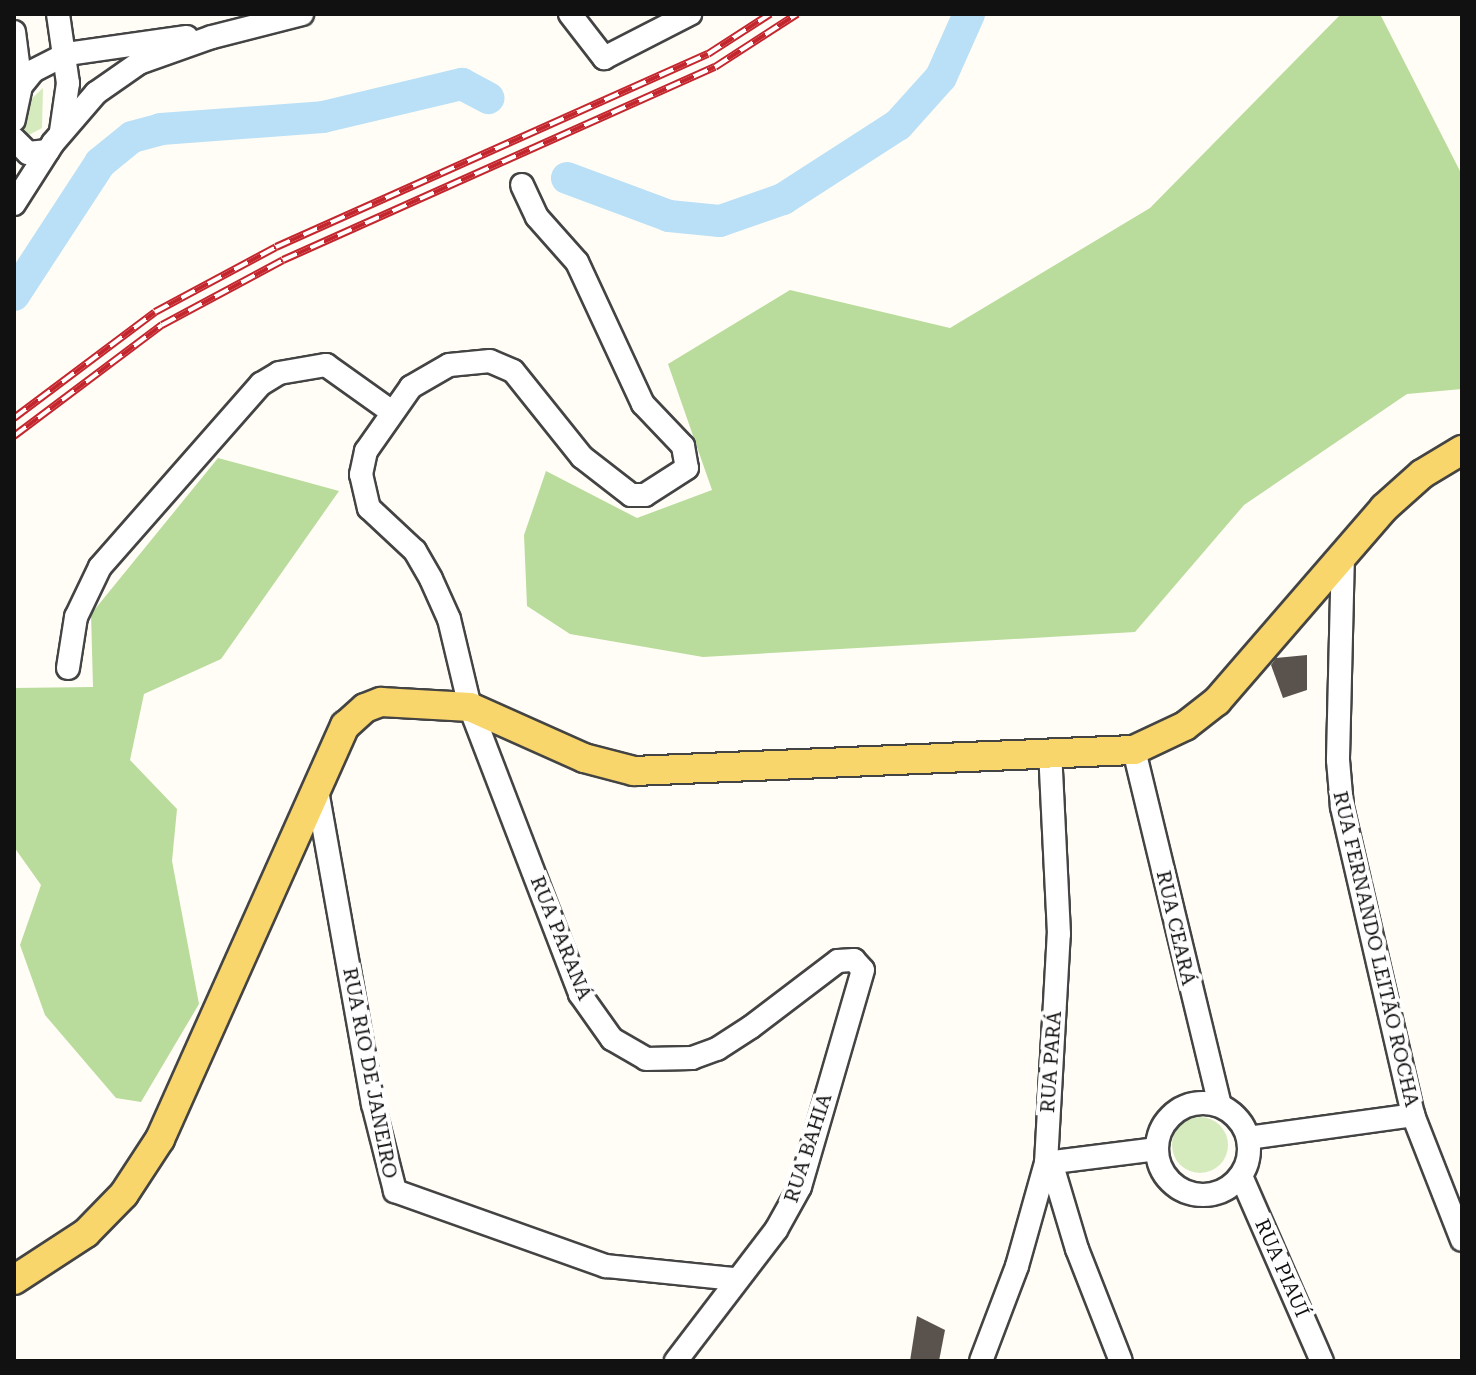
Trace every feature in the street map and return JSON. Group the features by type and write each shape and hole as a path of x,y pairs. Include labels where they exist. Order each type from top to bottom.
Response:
{"main road":[{"path":"14,1280 86,1233 124,1194 160,1139 318,796 345,726 365,708 381,702 470,707 584,758 634,771 1134,750 1185,726 1217,701 1343,553 1408,486 1462,450"}],"street":[{"path":"54,144 67,54 58,14"},
{"path":"14,204 54,144 96,93 139,63 212,37 302,14"},
{"path":"570,14 604,58 690,14"},
{"path":"14,32 21,86 14,120"},
{"path":"21,86 33,71 67,54 174,37 212,37"},
{"path":"14,139 28,153 54,144"},
{"path":"470,707 449,619 431,579 415,551 369,508 362,490 366,451 392,412 430,372 449,365 490,361 513,371 582,457 627,492 645,495 687,468 683,446 643,404 577,262 537,217 522,185"},
{"path":"68,668 76,617 100,567 261,384 279,373 326,365 392,412"},
{"name":"RUA FERNANDO LEITÃO ROCHA","path":"1343,553 1338,781 1413,1115 1462,1240"},
{"name":"RUA PARANÁ","path":"470,707 580,994 612,1039 646,1059 671,1060 704,1053 751,1027 827,967 846,959 863,970 855,1003"},
{"name":"RUA CEARÁ","path":"1134,750 1220,1106"},
{"name":"RUA PARÁ","path":"981,1361 1017,1266 1049,1162 1059,934 1050,752"},
{"name":"RUA RIO DE JANEIRO","path":"318,796 373,1104 395,1191 606,1266 734,1279"},
{"name":"RUA BAHIA","path":"676,1361 734,1279 776,1230 800,1187 855,1003"},
{"path":"1205,1103 1232,1113 1248,1138 1241,1176 1214,1194 1189,1193 1169,1180 1157,1149 1166,1121 1177,1111 1205,1103"},
{"path":"1248,1138 1413,1115"},
{"path":"1121,1361 1077,1249 1049,1162 1157,1149"},
{"name":"RUA PIAUÍ","path":"1241,1176 1322,1361"}],"green space":[{"path":"1341,14 1380,14 1462,175 1462,389 1407,394 1244,505 1135,632 703,657 570,634 527,606 524,535 546,471 637,518 712,490 668,364 790,290 950,328 1150,208"},
{"path":"43,88 42,128 29,135 24,129 27,103"},
{"path":"218,458 339,491 221,659 144,694 130,760 177,809 172,861 199,1004 141,1102 116,1098 45,1015 20,945 41,885 14,847 14,688 93,687 91,614"},
{"path":"1200,1117 1220,1125 1228,1145 1220,1165 1200,1173 1180,1165 1172,1145 1180,1125"}],"building":[{"path":"1307,655 1307,690 1283,698 1271,665 1276,658"},
{"path":"917,1316 945,1330 939,1361 910,1361"}],"waterway":[{"path":"567,178 669,216 720,221 783,199 898,125 941,77 969,14"},
{"path":"14,295 100,163 132,137 161,129 323,117 462,84 488,98"}],"railway":[{"path":"14,418 155,312 276,247 708,54 770,14"},
{"path":"14,436 162,325 283,260 715,67 797,14"}]}
